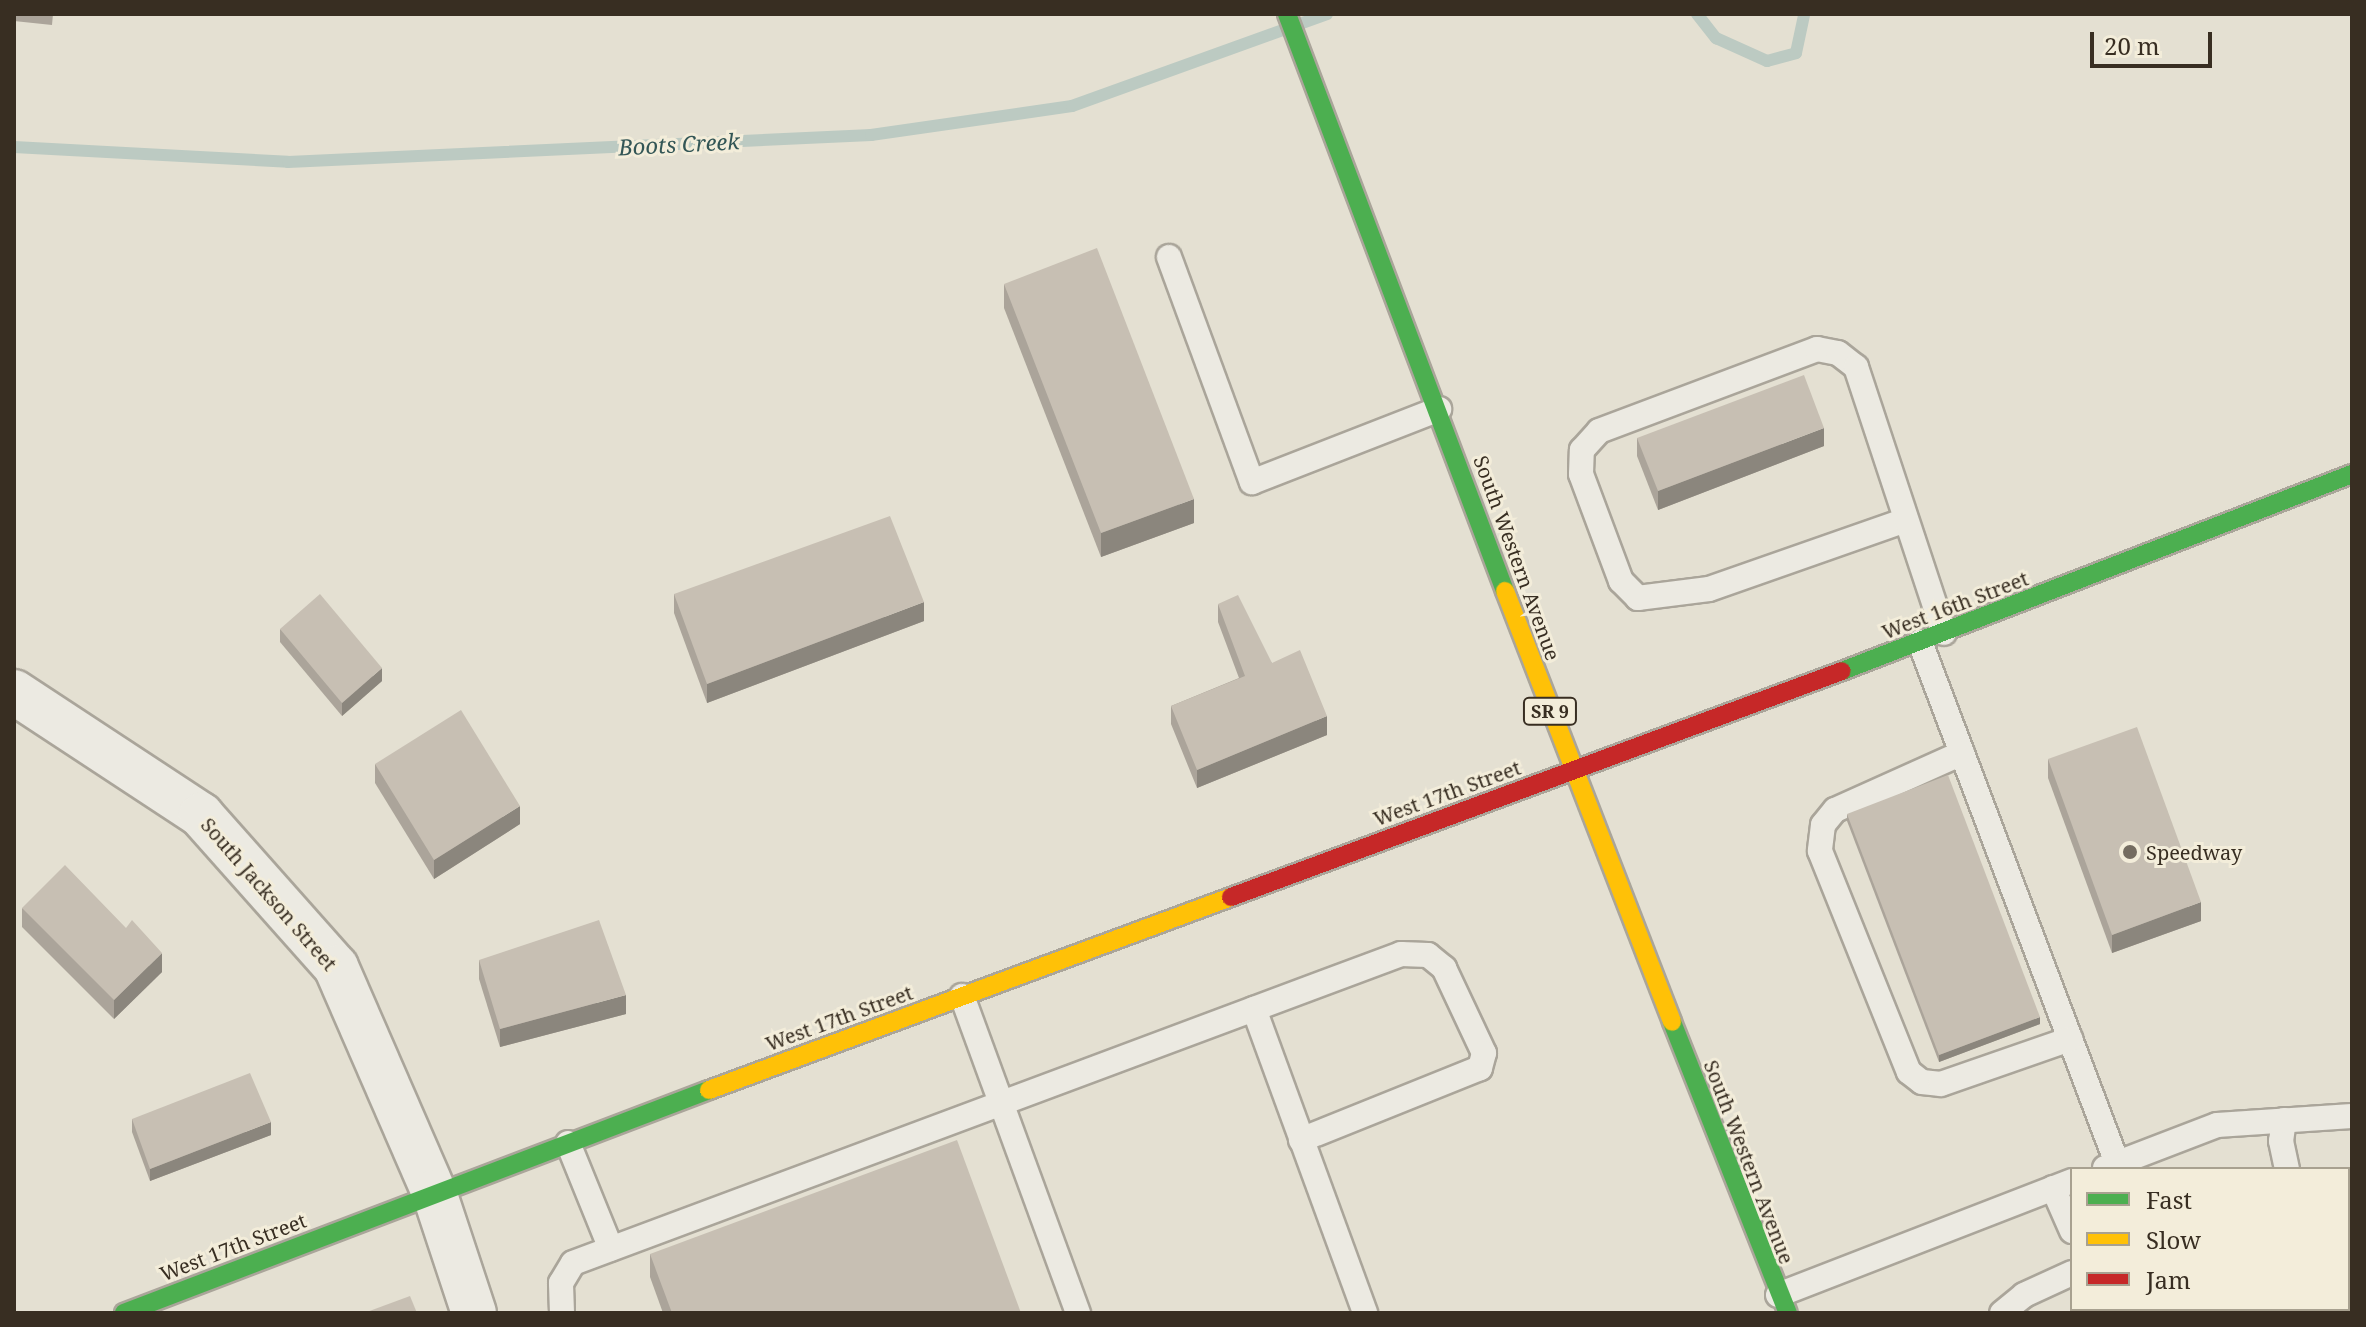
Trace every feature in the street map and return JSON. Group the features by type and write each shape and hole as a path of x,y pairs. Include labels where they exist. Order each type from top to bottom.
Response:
{"main road":[{"name":"South Western Avenue","path":"1287,14 1439,409 1572,770 1783,1304"},
{"name":"West 16th Street","path":"1572,770 1944,633 2352,474"},
{"name":"West 17th Street","path":"124,1313 434,1192 1572,770"}],"street":[{"name":"South Jackson Street","path":"14,692 201,815 336,967 434,1192 474,1313"}],"lane":[{"path":"1169,257 1252,482 1439,409"},
{"path":"1906,520 1709,589 1638,598 1616,567 1581,474 1582,450 1599,431 1817,349 1838,353 1856,367 1944,633"},
{"path":"1920,642 2070,1039 2110,1166 2217,1125 2352,1116"},
{"path":"1962,753 1835,810 1823,825 1820,851 1909,1072 1922,1082 1941,1084 2070,1039"},
{"path":"562,1313 561,1283 573,1263 1401,954 1428,955 1444,968 1484,1053 1480,1068 1301,1140"},
{"path":"962,996 1078,1313"},
{"path":"1254,1009 1365,1313"},
{"path":"2284,1120 2281,1141 2287,1167"},
{"path":"568,1143 611,1249"},
{"path":"1783,1304 2062,1185 2070,1222"},
{"path":"2002,1313 2024,1295 2070,1274"}],"building":[{"path":"1097,248 1194,499 1101,533 1004,284"},
{"path":"1804,375 1824,428 1658,491 1637,438"},
{"path":"890,516 924,602 707,684 674,594"},
{"path":"320,594 382,668 342,703 280,629"},
{"path":"1238,595 1272,663 1300,650 1327,716 1197,770 1171,706 1245,676 1218,604"},
{"path":"461,710 520,806 434,860 375,764"},
{"path":"2137,727 2201,902 2112,935 2048,759"},
{"path":"1948,775 2040,1017 1939,1055 1847,814"},
{"path":"65,865 126,928 132,920 162,953 114,1000 22,908"},
{"path":"599,920 626,995 500,1029 479,960"},
{"path":"250,1073 271,1122 150,1169 132,1119"},
{"path":"957,1140 1021,1313 672,1313 650,1254"},
{"path":"410,1296 417,1313 364,1313"}],"waterway":[{"name":"Boots Creek","path":"14,147 288,162 871,135 1072,106 1327,14"},
{"name":"Boots Creek","path":"1697,14 1716,38 1767,61 1796,53 1804,14"}],"traffic: fast":[{"path":"1287,14 1505,591"},
{"path":"1842,671 2352,474"},
{"path":"1672,1022 1788,1313"},
{"path":"124,1313 709,1090"}],"traffic: slow":[{"path":"1505,591 1672,1022"},
{"path":"709,1090 1231,897"}],"traffic: jam":[{"path":"1231,897 1842,671"}],"place":[{"name":"Speedway","path":"2130,852"}]}
